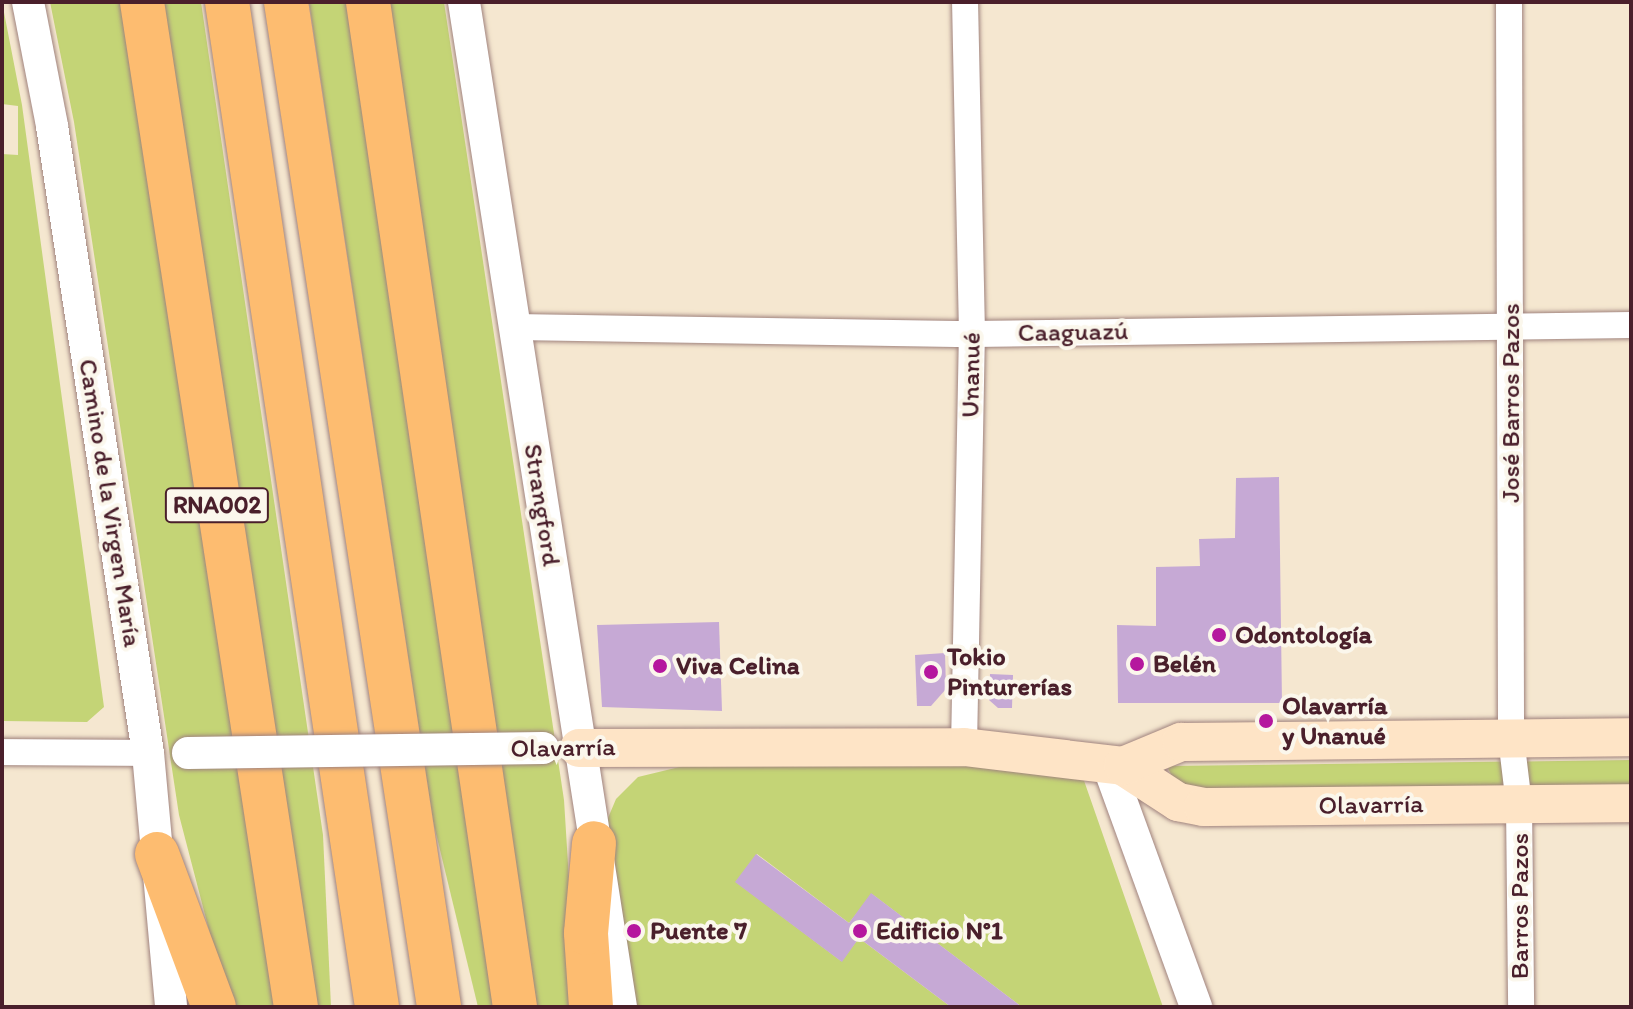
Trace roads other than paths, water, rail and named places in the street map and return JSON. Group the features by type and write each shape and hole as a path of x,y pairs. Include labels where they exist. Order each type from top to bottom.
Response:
{"highway":[{"name":"RNA002","path":"142,2 266,836 296,1007"},
{"name":"RNA002","path":"227,2 377,1007"},
{"path":"286,2 439,1007"},
{"path":"368,2 515,1007"},
{"path":"591,1007 586,933 594,843"},
{"path":"157,854 214,1007"}],"main road":[{"name":"Olavarría","path":"1115,764 1181,742 1631,737"},
{"name":"Olavarría","path":"561,748 964,747 1115,764 1178,802 1203,807 1631,803"}],"street":[{"name":"Camino de la Virgen María","path":"28,2 52,126 148,753 171,1007"},
{"name":"Strangford","path":"464,2 515,327 561,748 594,843 621,1007"},
{"name":"Unanué","path":"964,747 972,334 965,2"},
{"name":"José Barros Pazos","path":"1509,2 1511,738 1519,804"},
{"name":"Caaguazú","path":"515,327 972,334 1631,325"},
{"name":"Olavarría","path":"2,752 561,748"},
{"path":"1115,764 1196,1007"},
{"name":"Barros Pazos","path":"1519,804 1521,1007"}],"place":[{"name":"Odontología","path":"1219,635"},
{"name":"Belén","path":"1137,664"},
{"name":"Viva Celina","path":"660,666"},
{"name":"Tokio Pinturerías","path":"931,672"},
{"name":"Olavarría y Unanué","path":"1266,721"},
{"name":"Puente 7","path":"634,931"},
{"name":"Edificio N°1","path":"860,931"}]}
